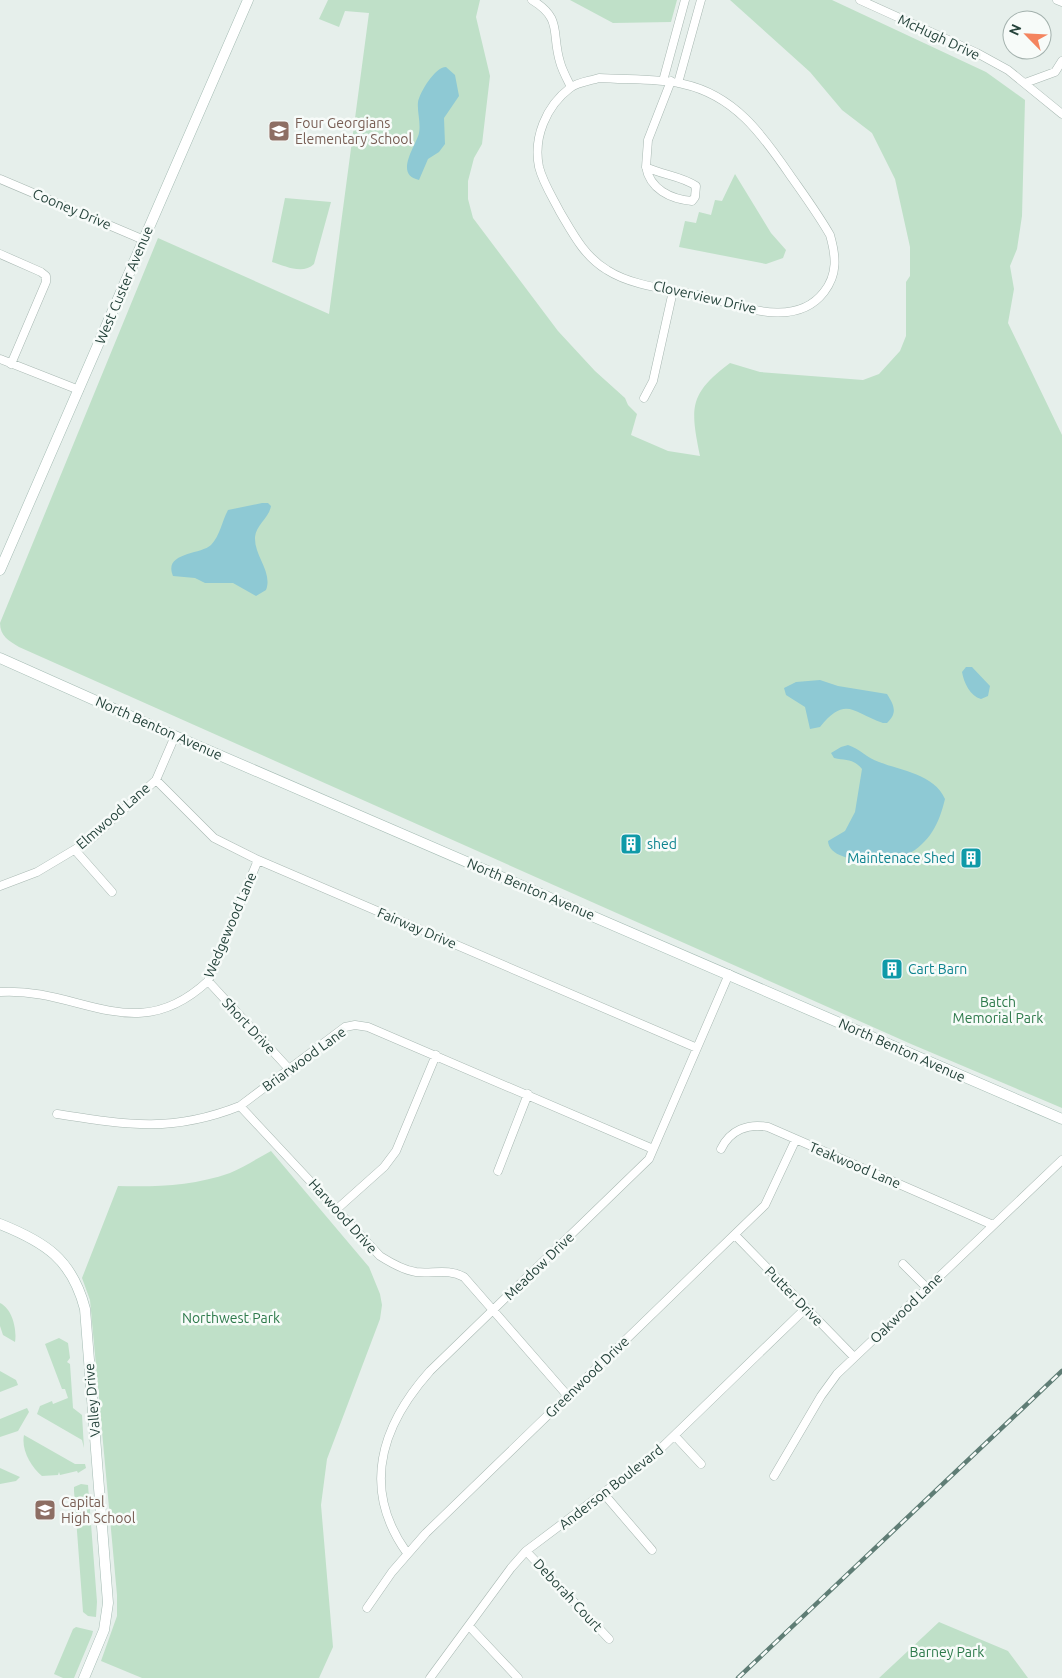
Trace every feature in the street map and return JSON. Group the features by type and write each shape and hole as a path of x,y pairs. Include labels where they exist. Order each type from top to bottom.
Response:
{"main road":[{"name":"West Custer Avenue","path":"0,570 248,0"},
{"name":"North Benton Avenue","path":"0,658 175,736 1062,1119"},
{"name":"Valley Drive","path":"0,1224 32,1237 56,1255 71,1274 82,1297 87,1326 108,1603 107,1617 100,1641 84,1678"}],"street":[{"path":"532,0 547,11 555,23 560,63 571,87"},
{"path":"671,82 685,0"},
{"path":"646,166 666,176 687,180 696,186 695,197 692,200 684,200 664,193 653,184 646,166 648,140 701,0"},
{"name":"McHugh Drive","path":"860,0 977,53 1008,70 1062,114"},
{"path":"1058,0 1062,2"},
{"path":"1025,83 1055,72 1062,61"},
{"name":"Cloverview Drive","path":"599,78 671,82 705,91 727,102 764,137 830,235 835,253 835,270 829,286 817,302 802,310 782,314 673,291 618,276 592,259 581,248 546,185 536,152 539,133 549,110 571,87 599,78"},
{"name":"Cooney Drive","path":"0,179 144,240"},
{"path":"0,254 46,276 46,282 11,364"},
{"path":"644,398 653,381 673,291"},
{"path":"0,360 79,390"},
{"name":"Elmwood Lane","path":"0,886 37,872 89,841 156,780 175,736"},
{"name":"Fairway Drive","path":"156,780 214,838 258,860 697,1048"},
{"path":"75,850 112,892"},
{"name":"Wedgewood Lane","path":"0,992 24,990 106,1012 136,1014 155,1012 173,1006 193,995 208,981 258,860"},
{"name":"Meadow Drive","path":"407,1553 392,1530 382,1498 382,1464 390,1432 406,1401 417,1385 649,1159 729,974"},
{"name":"Short Drive","path":"208,981 290,1070"},
{"name":"Briarwood Lane","path":"58,1114 118,1124 157,1126 200,1120 240,1106 345,1027 355,1025 368,1027 436,1055 653,1149"},
{"path":"337,1209 384,1167 396,1151 436,1055"},
{"path":"498,1170 528,1094"},
{"name":"Harwood Drive","path":"240,1106 372,1249 390,1263 415,1272 442,1271 459,1274 470,1282 567,1395"},
{"name":"Teakwood Lane","path":"721,1149 732,1134 749,1126 768,1127 993,1225"},
{"name":"Greenwood Drive","path":"367,1608 407,1553 770,1199 796,1139"},
{"name":"Oakwood Lane","path":"774,1476 828,1384 854,1357 1062,1160"},
{"name":"Putter Drive","path":"734,1235 854,1357"},
{"path":"903,1264 927,1288"},
{"name":"Anderson Boulevard","path":"430,1678 511,1568 526,1551 632,1474 675,1436 806,1308"},
{"path":"675,1436 701,1464"},
{"path":"604,1494 652,1550"},
{"name":"Deborah Court","path":"526,1551 609,1639"},
{"path":"469,1626 518,1678"}],"green space":[{"name":"Batch Memorial Park","path":"328,0 480,0 476,17 490,76 482,144 474,158 468,181 468,199 473,218 558,331 595,371 625,398 628,405 637,414 631,435 668,451 700,456 694,413 696,403 700,393 707,384 730,363 760,372 863,380 879,374 900,351 906,336 906,282 910,276 910,247 895,179 872,133 842,110 810,72 730,0 832,0 986,72 1025,100 1022,216 1017,249 1010,266 1014,289 1008,323 1062,435 1062,1108 911,1044 19,647 3,635 0,623 158,238 329,314 369,13 345,11 339,27 319,19"},
{"path":"570,0 677,0 671,22 613,23"},
{"path":"735,174 771,233 786,250 783,258 766,264 679,247 685,221 696,223 699,212 711,215 715,200 722,201"},
{"path":"285,198 331,202 314,264 305,269 294,269 272,262"},
{"name":"Northwest Park","path":"271,1151 369,1267 380,1294 382,1305 380,1319 327,1459 321,1505 333,1647 319,1678 142,1678 101,1661 117,1616 117,1595 90,1300 82,1278 118,1186 160,1186 202,1181 230,1173"},
{"path":"0,1303 11,1315 15,1342 3,1335 0,1326"},
{"path":"59,1338 68,1343 70,1358 67,1362 70,1364 73,1408 82,1415 84,1448 82,1440 37,1414 40,1406 52,1401 53,1404 68,1398 65,1389 62,1389 45,1344"},
{"path":"0,1371 16,1380 18,1385 0,1392"},
{"path":"27,1408 29,1412 18,1431 0,1437 0,1419"},
{"path":"24,1435 75,1464 85,1464 86,1468 78,1473 77,1471 60,1475 59,1472 58,1475 42,1476 34,1468 25,1452"},
{"path":"0,1468 20,1477 16,1481 0,1484"},
{"path":"81,1484 88,1485 97,1602 96,1617 88,1616 83,1612 74,1491 74,1487"},
{"name":"Barney Park","path":"939,1622 1008,1651 1028,1678 879,1678"},
{"path":"76,1627 93,1631 92,1635 74,1678 63,1678 54,1674 73,1629"}],"water":[{"path":"446,67 455,75 459,96 444,118 445,144 439,152 428,159 419,180 411,177 407,166 419,133 418,102 433,75"},
{"path":"268,503 271,506 256,533 255,544 267,577 266,590 256,596 233,583 205,583 195,578 173,576 171,568 173,562 184,555 211,545 219,533 228,510"},
{"path":"966,667 972,667 990,686 988,696 981,699 971,692 966,685 962,672"},
{"path":"820,680 838,686 887,694 893,705 893,716 887,723 883,723 857,711 843,709 829,717 820,727 810,729 805,707 786,695 784,688 796,682"},
{"path":"848,745 875,760 925,779 940,791 945,799 940,816 928,838 907,855 888,860 862,860 839,855 831,849 828,841 845,831 855,812 862,769 852,761 834,758 831,753"}],"railway":[{"path":"738,1678 1062,1371"}],"place":[{"name":"Four Georgians Elementary School","path":"279,131"},
{"name":"shed","path":"631,844"},
{"name":"Maintenace Shed","path":"971,858"},
{"name":"Cart Barn","path":"892,969"},
{"name":"Capital High School","path":"45,1510"}]}
